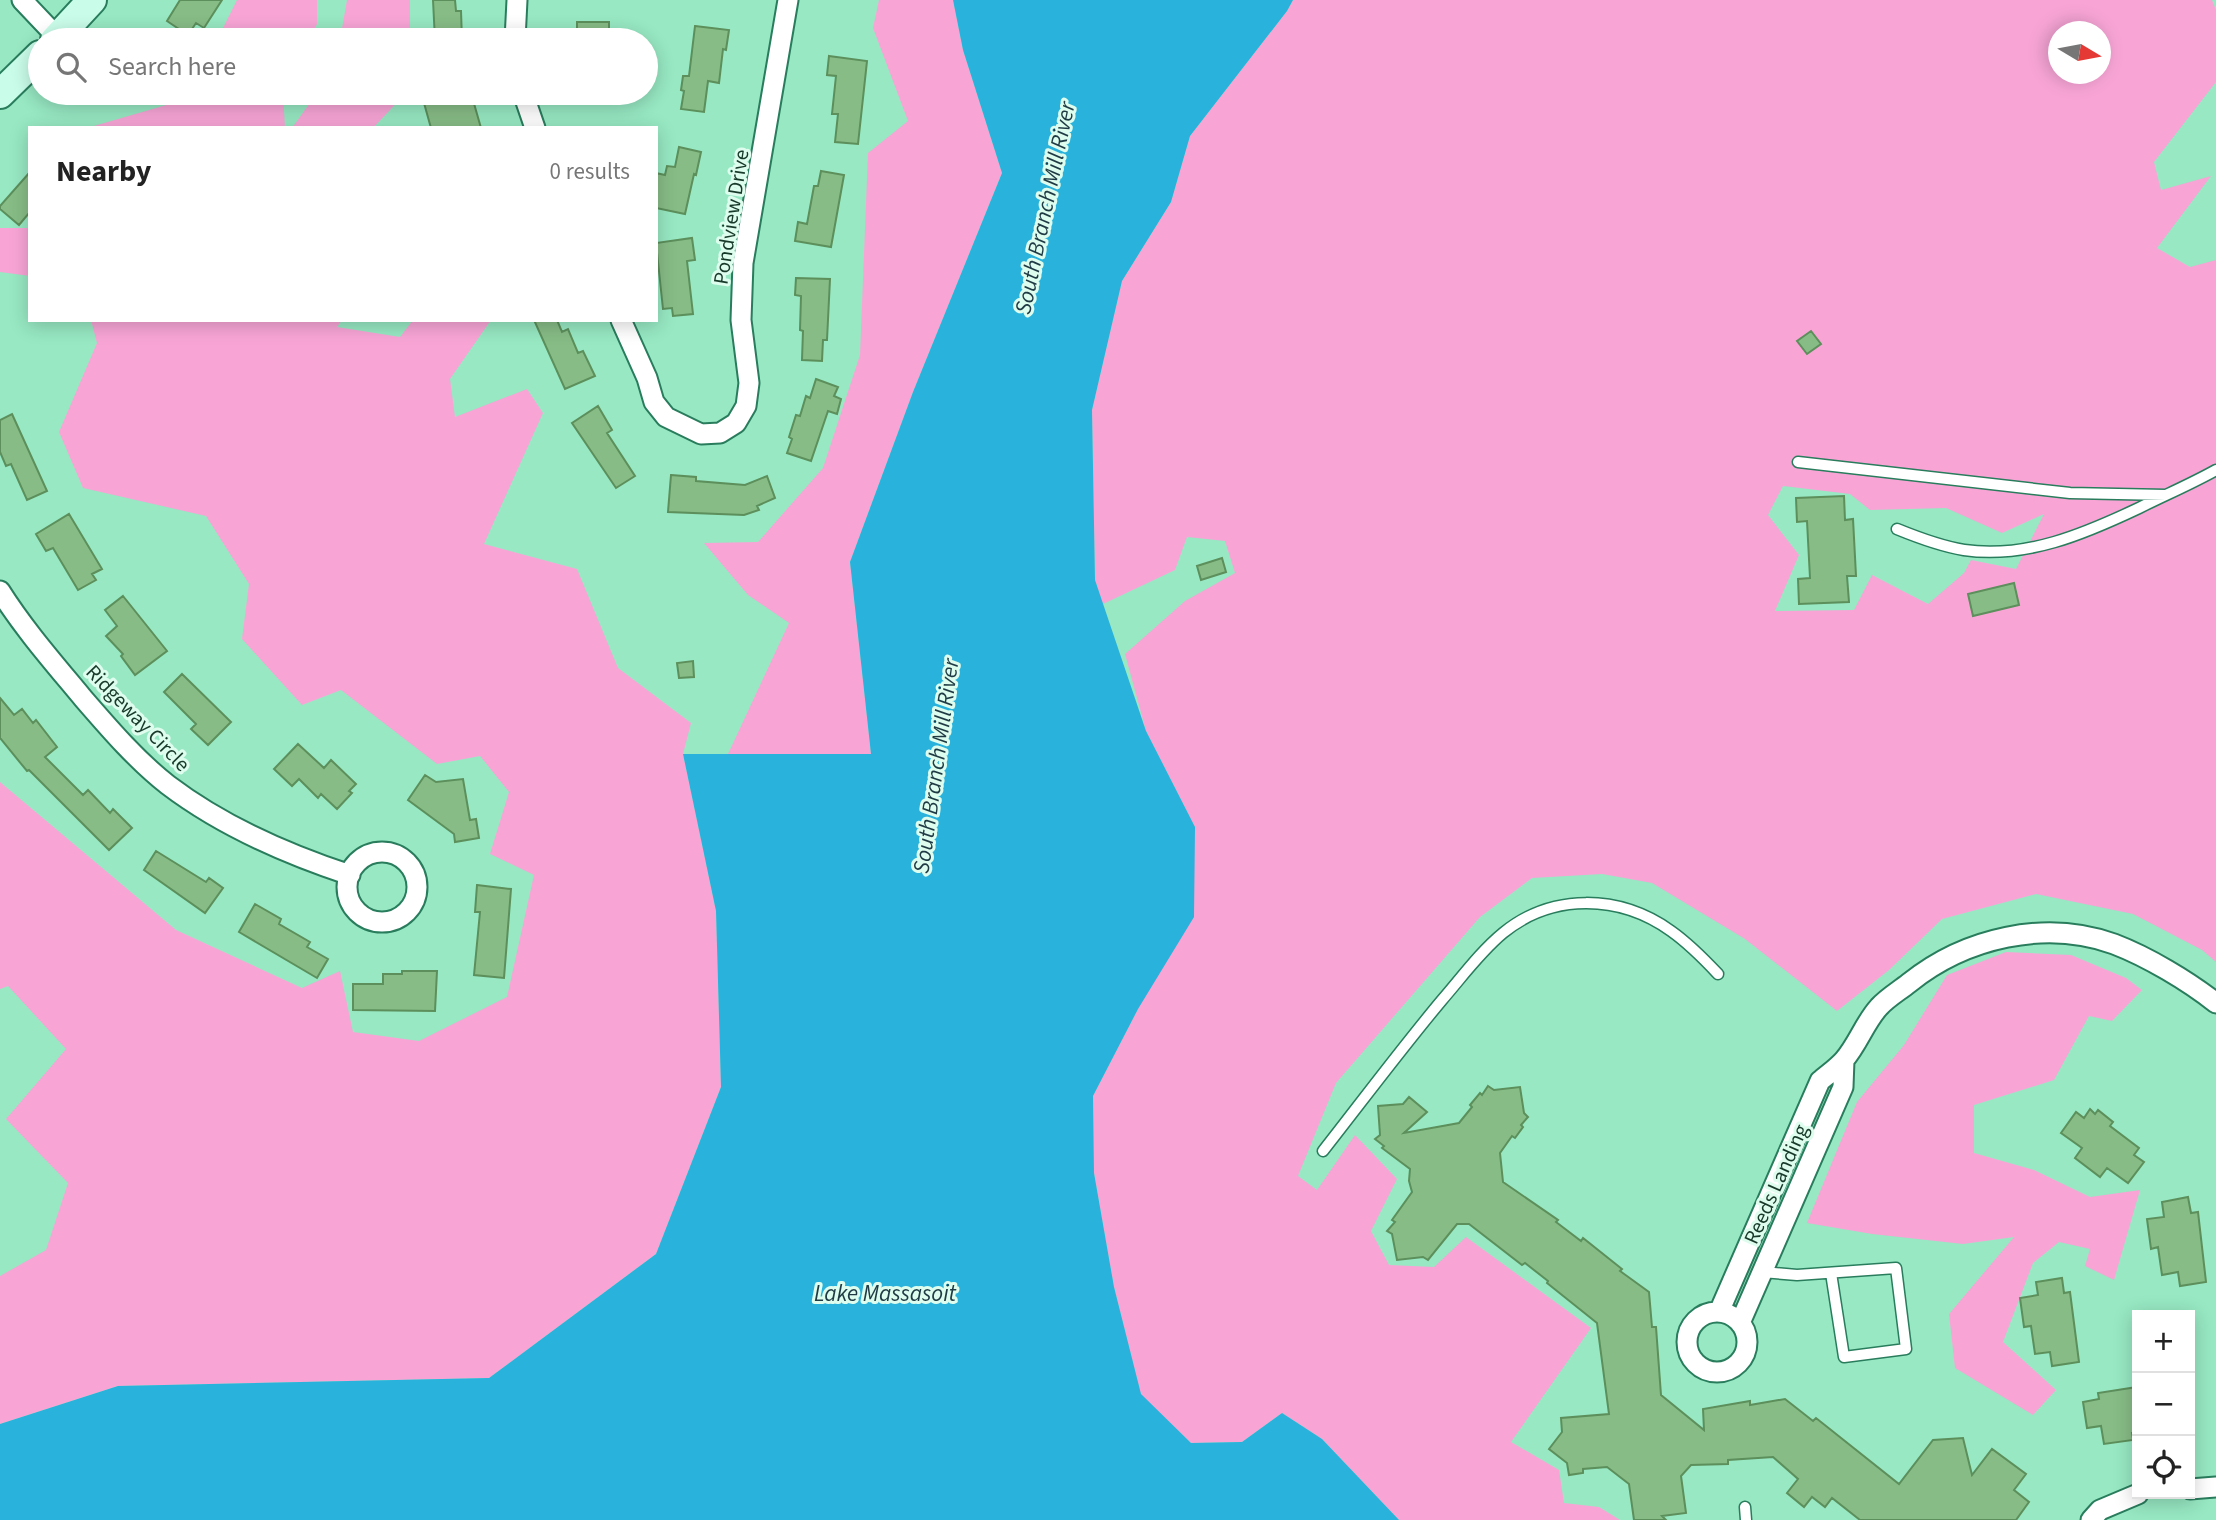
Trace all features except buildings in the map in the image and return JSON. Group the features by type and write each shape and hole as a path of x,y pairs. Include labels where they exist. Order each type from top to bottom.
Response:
{"main road":[{"path":"66,28 92,0"},
{"path":"0,94 28,67"}],"street":[{"path":"22,0 40,28"},
{"path":"516,28 517,0"},
{"name":"Pondview Drive","path":"622,322 647,378 654,402 666,418 701,434 720,433 736,423 746,406 749,383 741,320 743,263 788,0"},
{"path":"527,105 534,126"},
{"name":"Ridgeway Circle","path":"0,591 27,632 95,712 132,752 167,784 202,807 275,847 350,875"},
{"name":"Reeds Landing","path":"1844,1060 1843,1087 1740,1323 1747,1339 1744,1355 1740,1362 1726,1371 1718,1373 1702,1369 1687,1350 1687,1334 1696,1320 1711,1312 1719,1312 1820,1081 1844,1060 1880,1006 1930,966 1955,953 2013,936 2080,936 2114,944 2200,990 2216,1003"},
{"path":"1740,1262 1762,1272"},
{"path":"1719,1312 1731,1315 1740,1323"},
{"path":"2195,1489 2216,1487"},
{"path":"2091,1520 2100,1510 2132,1497"}],"lane":[{"path":"1798,462 2070,493 2166,495"},
{"path":"1897,529 1929,542 1965,550 2026,549 2093,529 2216,470"},
{"path":"1323,1151 1487,947 1504,932 1546,908 1591,902 1616,905 1643,914 1670,930 1718,974"},
{"path":"1762,1272 1797,1275 1896,1268 1906,1349 1844,1357 1831,1273"},
{"path":"1745,1507 1746,1520"}],"shaded area":[{"path":"237,0 317,0 315,28 223,28"},
{"path":"347,0 410,0 410,28 342,28"},
{"path":"879,0 953,0 963,50 1002,173 913,392 850,562 871,754 728,754 789,623 748,595 704,543 758,542 823,468 860,355 868,153 908,121 873,28"},
{"path":"1293,0 2212,0 2216,10 2216,82 2154,162 2161,190 2211,176 2157,248 2190,267 2216,260 2216,962 2202,950 2133,914 2036,894 1942,919 1889,970 1837,1011 1745,939 1652,883 1602,874 1532,878 1480,917 1336,1083 1298,1176 1317,1190 1355,1135 1397,1179 1371,1231 1389,1265 1434,1267 1466,1237 1591,1328 1511,1442 1559,1470 1564,1503 1599,1507 1620,1520 1399,1520 1322,1439 1282,1413 1242,1442 1191,1443 1141,1395 1114,1287 1094,1173 1093,1096 1138,1009 1195,827 1146,731 1125,654 1185,601 1235,573 1225,541 1187,537 1175,570 1103,604 1095,580 1092,410 1122,281 1171,202 1190,136","holes":["1783,486 1850,494 1870,510 1946,508 2002,533 2044,514 2016,569 1971,560 1964,573 1928,604 1872,575 1854,610 1775,611 1799,555 1768,515"]},
{"path":"166,105 284,105 285,126 94,126"},
{"path":"308,105 395,105 375,126 293,126"},
{"path":"0,228 28,228 28,276 0,272"},
{"path":"92,322 341,322 337,327 400,337 411,322 490,322 450,379 455,417 527,389 543,413 484,544 577,569 618,668 691,723 683,754 716,911 721,1087 656,1254 489,1378 118,1386 0,1424 0,1276 46,1250 68,1183 6,1119 66,1049 8,986 0,989 0,782 176,930 302,988 340,971 353,1032 419,1041 507,997 534,875 490,854 509,792 480,756 437,764 341,690 302,705 242,639 249,584 206,516 83,488 59,432 97,343"},
{"path":"2006,952 2071,955 2126,978 2142,990 2112,1021 2089,1016 2054,1080 1974,1105 1974,1153 2034,1170 2090,1197 2140,1190 2114,1280 2085,1266 2090,1249 2059,1242 2033,1263 2003,1342 2056,1390 2033,1415 1955,1368 1949,1314 2014,1237 1963,1244 1872,1234 1807,1223 1857,1102 1904,1045 1947,975"}],"water":[{"name":"Lake Massasoit","path":"953,0 1293,0 1190,136 1171,202 1122,281 1092,410 1095,580 1146,731 1195,827 1194,917 1138,1009 1093,1096 1094,1173 1114,1287 1141,1394 1191,1443 1242,1442 1282,1413 1322,1439 1399,1520 0,1520 0,1424 118,1386 489,1378 656,1254 721,1087 716,911 683,754 871,754 850,562 913,392 1002,173 963,50"}],"water label":[{"name":"South Branch Mill River","path":"1045,208"},
{"name":"South Branch Mill River","path":"936,766"}]}
